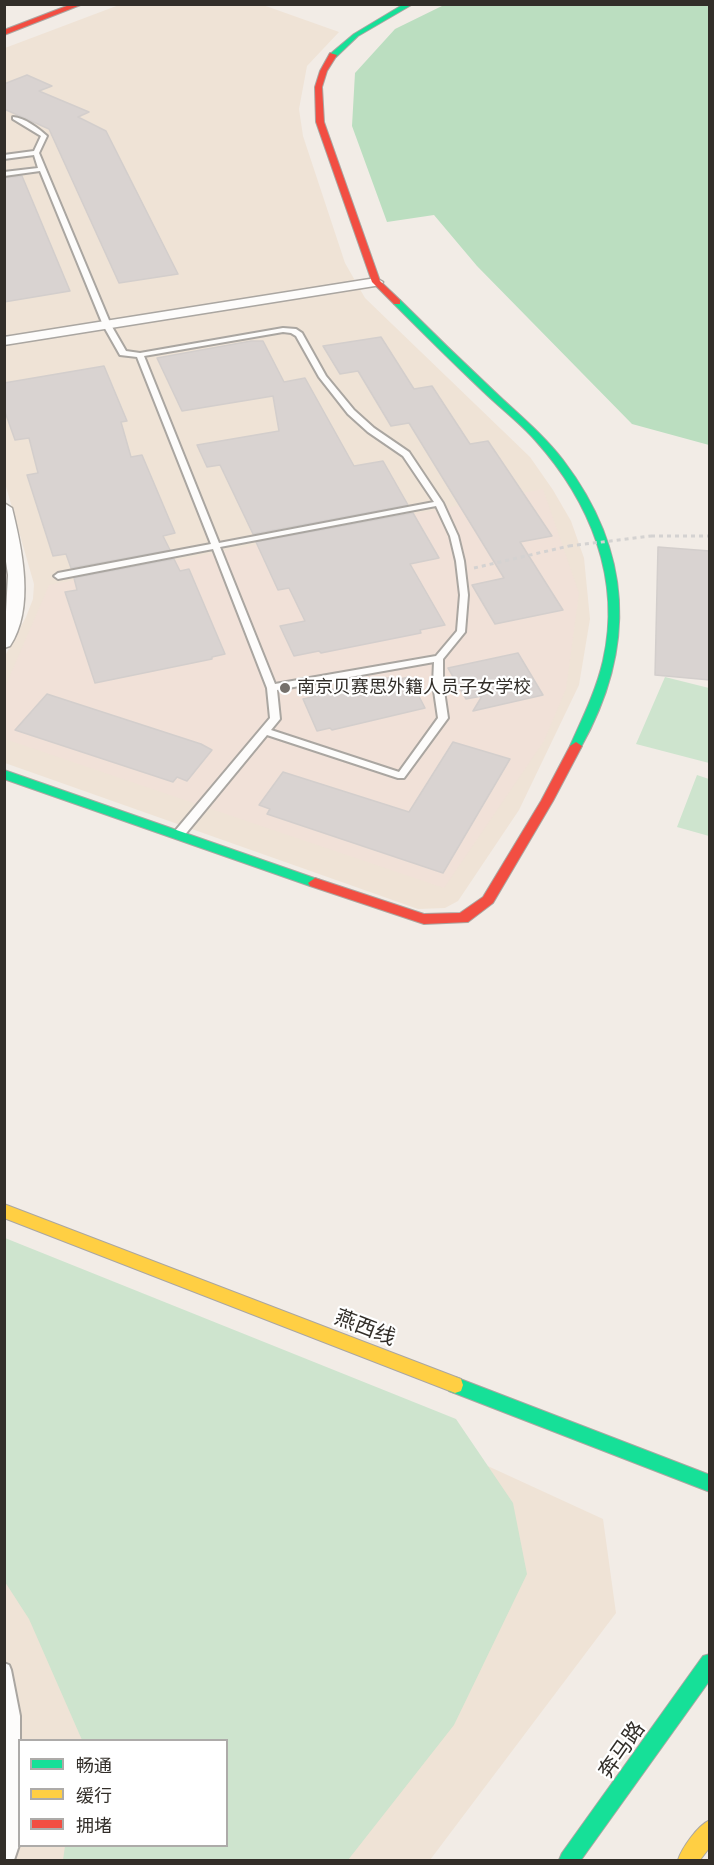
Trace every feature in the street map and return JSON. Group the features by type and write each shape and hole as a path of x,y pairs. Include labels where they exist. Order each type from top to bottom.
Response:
{"street":[{"path":"4,25 59,4"},
{"path":"4,33 80,4"},
{"path":"4,774 398,912 424,918 463,918 488,900 574,751 597,699 609,660 615,612 612,567 596,519 572,479 538,437 484,388 376,282 321,122 316,100 319,78 328,61 349,40 410,4"},
{"path":"4,341 376,282"},
{"path":"4,508 14,548 18,580 13,619 4,642"},
{"name":"燕西线","path":"4,1211 710,1484"},
{"name":"奔马路","path":"569,1860 710,1663"},
{"path":"688,1860 710,1830"}],"lane":[{"path":"15,118 44,136 36,153 107,325 123,353 140,355 283,330 293,331 299,335 322,377 351,412 370,430 406,454 439,502 454,536 462,571 464,595 460,632 439,658 438,684 443,718 401,776 264,731"},
{"path":"4,157 36,153"},
{"path":"4,174 42,169"},
{"path":"140,355 273,688 275,718 179,834"},
{"path":"58,576 439,502"},
{"path":"273,688 439,658"},
{"path":"4,1670 13,1728 14,1835 6,1860"}],"path":[{"path":"462,571 569,546 651,536 710,536"}],"shaded area":[{"path":"119,5 263,5 339,32 307,66 299,109 303,136 345,263 365,298 530,457 571,521 584,558 590,619 579,685 519,810 458,901 445,908 418,909 5,763 5,656 26,617 33,599 34,584 5,483 5,48"},
{"name":"南京贝赛思外籍人员子女学校","path":"543,489 579,593 566,689 544,741 444,888 5,739 5,687 49,585"},
{"path":"4,1246 33,1257 603,1519 616,1613 430,1860 5,1860"}],"green space":[{"path":"446,4 709,5 709,445 632,424 477,266 434,215 387,222 352,126 355,73 395,29"},
{"path":"665,677 709,688 709,763 636,744"},
{"path":"697,775 709,779 709,836 677,827"},
{"path":"5,1238 456,1419 513,1503 527,1574 454,1725 348,1860 63,1860 65,1847 228,1847 228,1739 82,1739 29,1619 5,1582"}],"building":[{"path":"27,75 52,86 39,91 89,112 78,117 106,131 178,274 119,283 49,129 4,109 4,84"},
{"path":"22,176 70,291 4,302 4,178"},
{"path":"381,337 414,389 432,386 470,444 488,441 552,536 520,542 563,610 495,624 472,585 504,578 409,423 391,426 358,371 340,374 323,346"},
{"path":"251,341 263,341 284,382 305,378 354,466 383,461 408,505 253,534 220,465 207,467 197,445 279,431 273,396 182,411 157,358"},
{"path":"104,366 127,421 121,422 131,457 142,455 175,533 163,536 170,550 71,568 66,554 53,556 27,475 38,473 29,438 15,440 4,409 4,383"},
{"path":"413,513 439,558 410,564 445,625 420,630 421,633 321,653 319,651 294,656 280,626 305,621 289,588 278,590 256,542"},
{"path":"658,547 710,551 710,680 655,675"},
{"path":"174,559 180,571 189,569 225,654 212,657 212,659 95,683 65,592 77,590 74,578"},
{"path":"518,653 543,695 473,711 482,696 466,699 448,668"},
{"path":"393,677 395,680 409,677 425,708 332,730 330,728 317,731 303,699 316,696 315,693"},
{"path":"47,694 201,744 212,750 187,781 177,777 173,782 15,730"},
{"path":"453,742 510,759 443,873 267,814 270,809 259,805 283,772 409,812"}],"traffic: fast":[{"path":"333,55 356,35 410,4"},
{"path":"397,302 538,437 559,461 591,513 603,541 611,569 614,630 606,672 576,746"},
{"path":"4,774 315,883"},
{"path":"455,1385 710,1484"},
{"path":"569,1860 710,1663"}],"traffic: slow":[{"path":"4,1211 455,1385"},
{"path":"688,1860 710,1830"}],"traffic: jam":[{"path":"4,33 80,4"},
{"path":"333,55 320,79 318,104 320,122 376,282 397,302"},
{"path":"315,883 424,919 463,918 488,900 547,801 576,746"}],"place":[{"name":"南京贝赛思外籍人员子女学校","path":"285,688"}]}
